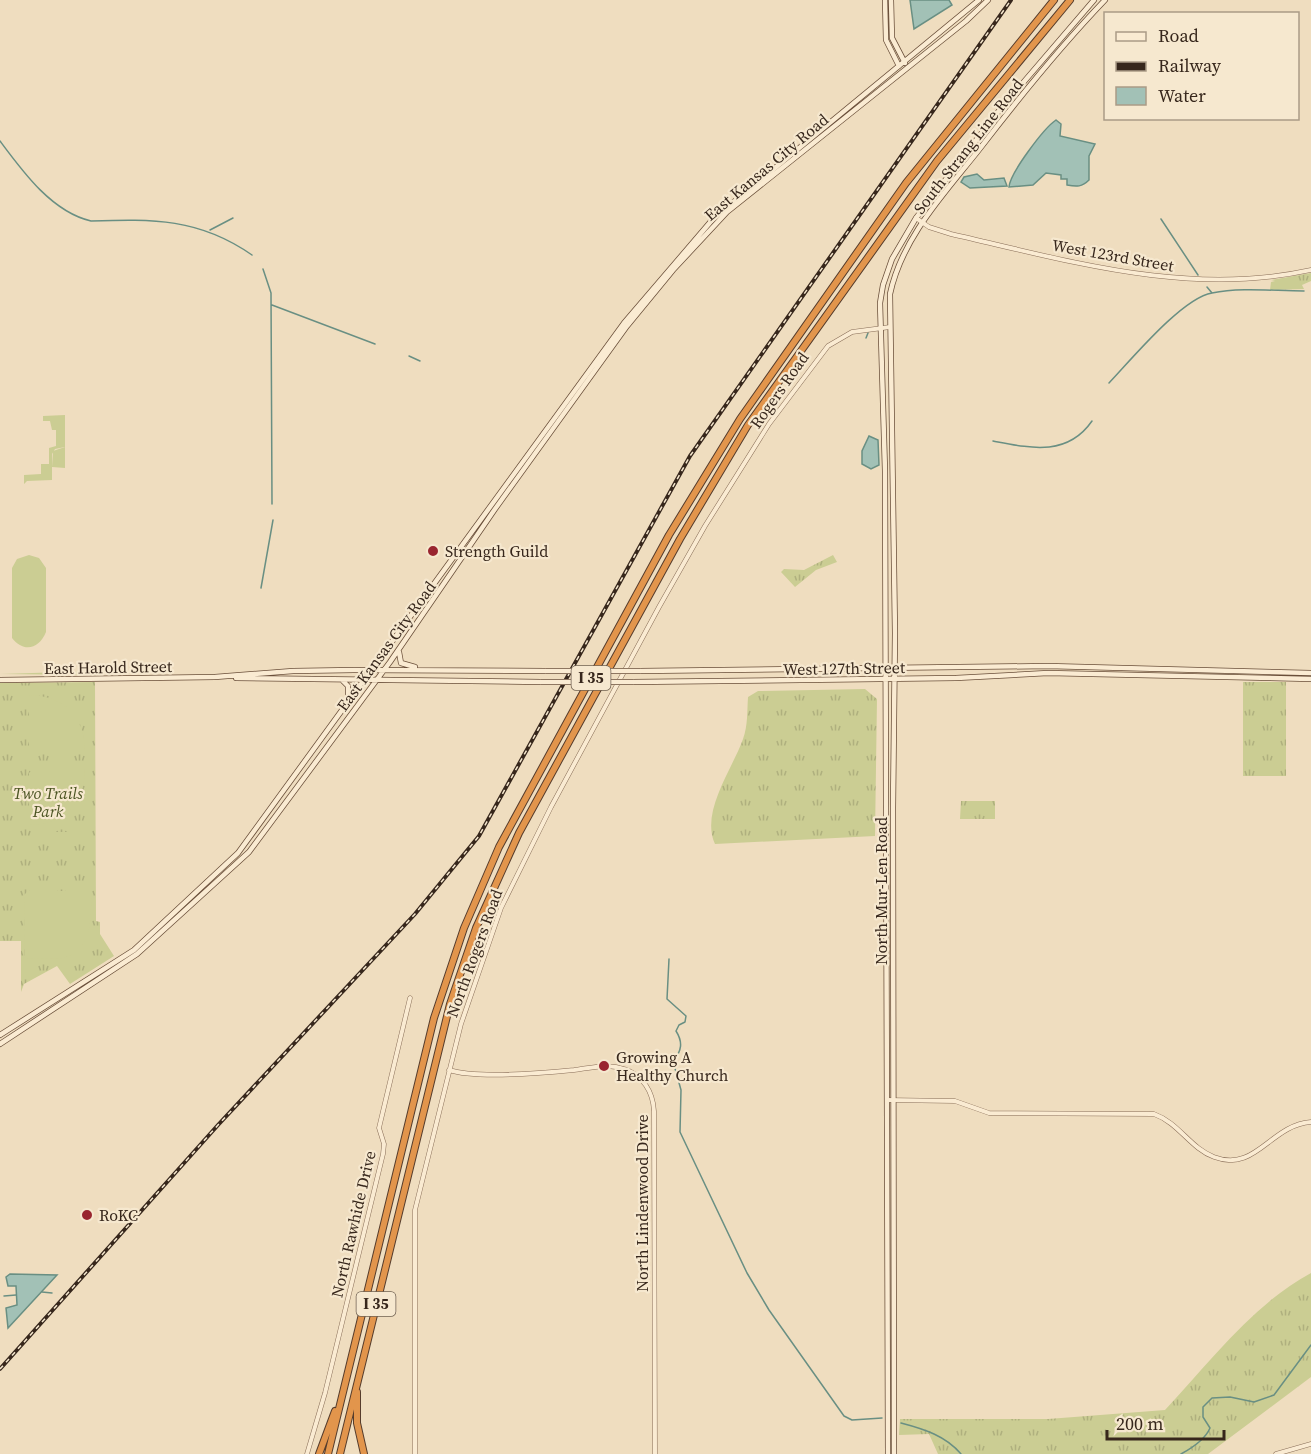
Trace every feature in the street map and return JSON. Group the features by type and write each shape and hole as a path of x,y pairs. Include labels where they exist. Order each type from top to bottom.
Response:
{"highway":[{"name":"I 35","path":"328,1454 437,1009 472,909 512,822 669,535 740,419 906,183 1054,0"},
{"name":"I 35","path":"340,1454 450,1004 480,919 519,832 680,539 755,416 937,161 1070,0"},
{"path":"358,1379 357,1423 364,1454"},
{"path":"319,1454 346,1380"}],"main road":[{"path":"885,0 886,40 902,64"},
{"path":"891,0 892,38 905,70"},
{"name":"East Kansas City Road","path":"0,1035 134,950 228,864 624,323 676,260 713,219 979,0"},
{"name":"East Kansas City Road","path":"0,1044 137,954 249,852 400,648 507,492 627,326 667,277 721,218 988,0"},
{"name":"South Strang Line Road","path":"880,328 881,293 888,270 902,240 916,218 998,112 1094,0"},
{"name":"South Strang Line Road","path":"890,327 891,294 895,273 903,253 922,223 1004,117 1105,0"},
{"name":"North Mur-Len Road","path":"890,327 895,668 893,808 894,1454"},
{"name":"North Mur-Len Road","path":"880,328 885,471 888,1454"},
{"path":"400,648 399,660 403,664 427,669"},
{"name":"West 127th Street","path":"384,670 640,671 1082,666 1311,673"},
{"name":"East Harold Street","path":"215,677 293,671 384,670"},
{"name":"West 127th Street","path":"377,680 633,682 1083,673 1311,679"},
{"name":"East Harold Street","path":"0,680 215,677 377,680"},
{"path":"341,680 348,686 348,699"}],"street":[{"name":"West 123rd Street","path":"916,218 922,223 951,234 1156,278 1225,280 1311,270"},
{"name":"Rogers Road","path":"717,506 786,399 823,350 852,332 890,327"},
{"name":"North Rogers Road","path":"414,1454 414,1220 449,1070 482,958 508,891 551,807 717,506"},
{"name":"North Rawhide Drive","path":"307,1454 325,1393 383,1154 384,1144 379,1128 410,998"},
{"name":"North Lindenwood Drive","path":"449,1070 461,1073 539,1073 613,1066 632,1072 648,1087 654,1111 655,1454"},
{"path":"887,1100 955,1101 989,1113 1154,1114 1174,1123 1204,1152 1224,1160 1246,1158 1284,1129 1296,1124 1311,1122"},
{"path":"1276,1454 1311,1444"}],"green space":[{"path":"1311,273 1311,281 1302,285 1304,289 1270,290 1271,282 1275,281 1271,280"},
{"path":"65,415 65,447 55,449 52,454 52,480 27,481 24,484 24,475 41,474 41,464 49,464 49,448 56,446 56,430 52,430 50,421 43,421 43,416"},
{"path":"65,447 65,468 52,467 53,451"},
{"path":"29,555 39,558 46,568 46,632 35,645 26,647 21,646 12,638 12,568 17,559"},
{"path":"833,555 837,562 816,570 795,587 781,572 784,569 804,570"},
{"path":"96,671 98,673 95,675 0,674"},
{"name":"Two Trails Park","path":"95,682 96,921 100,922 100,934 114,956 70,984 57,966 24,984 21,992 21,941 0,941 0,683"},
{"path":"1243,682 1286,682 1286,776 1243,776"},
{"path":"865,689 877,699 875,836 715,844 711,831 715,804 743,739 747,723 748,697 758,691"},
{"path":"29,695 53,699 70,710 77,718 81,728 85,751 33,751 29,747"},
{"path":"33,769 85,769 81,792 77,802 70,810 53,821 29,825 29,773"},
{"path":"961,801 995,801 995,819 960,819"},
{"path":"55,832 76,832 76,846 54,846 51,841 55,838"},
{"path":"28,891 91,891 90,921 85,940 80,948 58,959 25,958 24,895"},
{"path":"1311,1273 1311,1377 1208,1454 938,1454 929,1434 899,1435 900,1419 1048,1419 1165,1410 1251,1318 1290,1286"}],"water":[{"path":"910,0 949,0 952,5 914,29"},
{"path":"1056,120 1061,124 1060,136 1095,144 1089,156 1089,180 1082,185 1071,186 1067,185 1067,179 1061,179 1061,175 1046,173 1033,185 1009,187 1028,151"},
{"path":"977,174 984,180 1004,178 1007,186 970,188 961,182 964,177"},
{"path":"869,436 878,440 879,465 871,469 862,464 862,451"},
{"path":"10,1274 57,1275 8,1328 6,1308 17,1305 16,1286 8,1286 6,1277"}],"waterway":[{"path":"0,141 18,165 51,200 77,216 91,221 155,221 194,227 232,243 252,255"},
{"path":"210,230 233,218"},
{"path":"1161,219 1198,275"},
{"path":"263,269 271,293 272,504"},
{"path":"1207,287 1212,293"},
{"path":"1109,383 1158,331 1186,306 1200,297 1234,290 1304,291"},
{"path":"272,305 375,344"},
{"path":"866,338 868,333"},
{"path":"409,356 420,361"},
{"path":"993,441 1034,447 1059,445 1071,440 1092,421"},
{"path":"261,588 273,520"},
{"path":"669,959 667,999 686,1016 685,1022 679,1025 676,1031 680,1039 680,1046 673,1061 681,1090 680,1132 747,1273 769,1310 844,1416 852,1420 882,1418"},
{"path":"42,1292 52,1293"},
{"path":"4,1296 16,1295"},
{"path":"1181,1454 1198,1443 1208,1432 1210,1428 1203,1417 1203,1407 1212,1398 1230,1397 1254,1402 1274,1395 1311,1345"},
{"path":"901,1423 949,1442 961,1454"}],"railway":[{"path":"0,1369 218,1125 415,914 479,836 690,456 1011,0"}],"place":[{"name":"Strength Guild","path":"433,551"},
{"name":"Growing A Healthy Church","path":"604,1066"},
{"name":"RoKC","path":"87,1215"}]}
